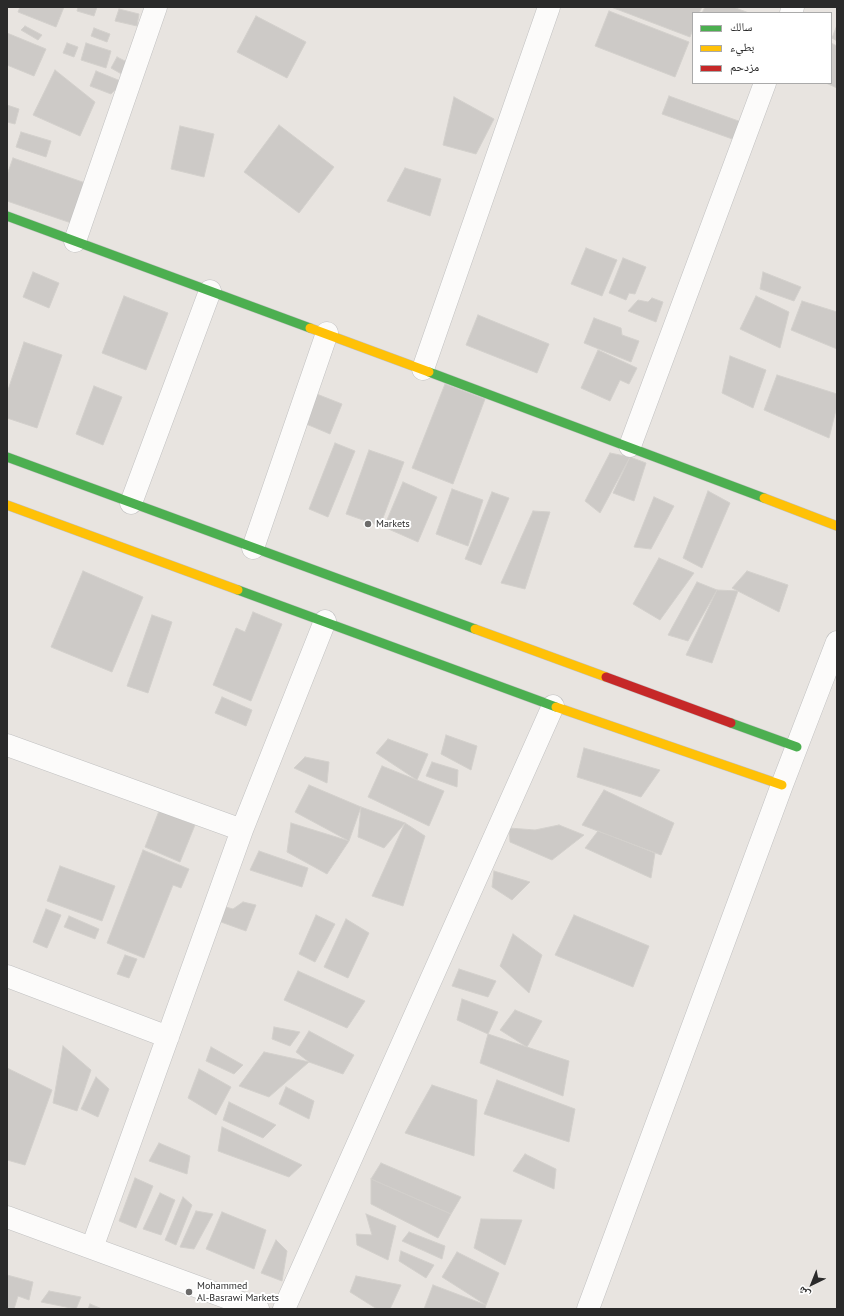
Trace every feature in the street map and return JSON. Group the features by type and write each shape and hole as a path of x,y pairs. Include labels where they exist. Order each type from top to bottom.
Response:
{"street":[{"path":"75,241 156,7"},
{"path":"423,369 548,7"},
{"path":"630,446 765,84"},
{"path":"7,216 630,446 837,526"},
{"path":"131,503 210,291"},
{"path":"253,548 327,333"},
{"path":"7,457 797,747"},
{"path":"7,505 553,706 782,785"},
{"path":"92,1248 242,830 325,621"},
{"path":"588,1309 782,785 837,642"},
{"path":"284,1309 553,706"},
{"path":"7,744 242,830"},
{"path":"7,976 168,1036"},
{"path":"7,1217 258,1309"}],"building":[{"path":"20,7 64,7 56,27 18,12"},
{"path":"78,7 97,7 94,16 77,11"},
{"path":"611,7 702,7 700,12 692,12 692,32 690,37"},
{"path":"705,7 733,7 746,12 702,12"},
{"path":"119,9 139,14 137,26 115,21"},
{"path":"609,11 689,42 675,77 595,46"},
{"path":"256,16 306,42 287,78 237,52"},
{"path":"837,25 837,41 832,38"},
{"path":"25,26 42,35 38,40 21,30"},
{"path":"94,28 110,34 107,42 91,36"},
{"path":"7,33 46,49 34,76 7,65"},
{"path":"67,43 78,47 74,57 63,53"},
{"path":"86,43 111,51 106,68 81,60"},
{"path":"832,44 837,46 837,88 828,84 832,84"},
{"path":"117,57 131,64 125,76 111,68"},
{"path":"55,70 95,102 80,136 33,115"},
{"path":"96,71 123,82 111,94 90,86"},
{"path":"669,96 744,123 738,141 662,114"},
{"path":"454,97 494,119 476,154 443,145"},
{"path":"7,105 19,109 15,124 7,122"},
{"path":"279,125 334,167 299,213 244,172"},
{"path":"180,126 214,134 204,177 171,169"},
{"path":"21,132 51,141 46,157 16,147"},
{"path":"13,158 94,186 80,226 7,201 7,175"},
{"path":"405,168 441,179 430,216 387,201"},
{"path":"586,248 617,260 602,296 571,284"},
{"path":"623,258 646,267 635,294 629,293 626,300 609,293"},
{"path":"33,272 59,283 49,308 23,297"},
{"path":"763,272 801,287 794,301 760,289"},
{"path":"124,296 168,313 146,370 102,353"},
{"path":"756,296 789,312 780,348 740,329"},
{"path":"652,298 663,302 656,322 628,311 638,300 648,302"},
{"path":"802,301 837,312 837,349 791,330"},
{"path":"478,315 549,344 537,373 466,345"},
{"path":"594,318 621,328 622,335 639,341 631,362 584,343"},
{"path":"24,342 62,355 37,428 7,418 7,393"},
{"path":"598,350 637,368 629,384 620,380 610,401 581,388"},
{"path":"730,356 766,370 753,408 722,393"},
{"path":"777,375 837,394 837,406 829,438 764,410"},
{"path":"445,384 485,399 453,484 412,468"},
{"path":"94,386 122,397 103,445 76,434"},
{"path":"304,389 342,404 330,434 292,418"},
{"path":"335,443 355,451 328,517 309,509"},
{"path":"369,450 404,462 380,526 346,514"},
{"path":"610,453 630,457 600,513 585,501"},
{"path":"630,457 646,463 634,501 613,493"},
{"path":"403,482 437,497 418,542 384,527"},
{"path":"452,489 483,500 468,546 436,534"},
{"path":"708,491 730,503 702,568 683,558"},
{"path":"492,492 509,498 481,565 465,559"},
{"path":"654,497 674,506 651,549 634,547"},
{"path":"533,511 550,512 525,589 501,583"},
{"path":"659,558 694,573 660,620 633,604"},
{"path":"83,571 143,597 112,672 51,647"},
{"path":"747,571 788,585 779,612 732,588"},
{"path":"697,582 717,590 688,641 668,635"},
{"path":"717,590 738,591 712,663 686,655"},
{"path":"253,612 282,624 251,701 213,685 236,628 245,632"},
{"path":"152,615 172,622 148,693 127,686"},
{"path":"222,697 252,710 246,726 215,713"},
{"path":"446,735 477,746 471,770 441,754"},
{"path":"388,739 428,754 417,780 376,753"},
{"path":"584,748 660,770 641,797 577,777"},
{"path":"305,757 329,762 327,783 294,768"},
{"path":"432,762 458,770 457,787 426,776"},
{"path":"382,766 444,791 429,826 368,797"},
{"path":"309,785 361,807 349,841 295,812"},
{"path":"604,790 674,823 661,855 582,825"},
{"path":"361,807 405,823 384,848 358,837"},
{"path":"159,811 195,825 180,862 145,847"},
{"path":"291,823 349,841 327,874 287,852"},
{"path":"405,823 425,836 403,906 372,896"},
{"path":"559,825 584,835 552,860 510,842 509,828 535,830"},
{"path":"598,831 655,853 651,878 585,848"},
{"path":"143,850 189,869 181,888 173,885 144,958 107,943"},
{"path":"259,851 308,868 302,887 250,870"},
{"path":"60,866 115,886 102,921 47,901"},
{"path":"494,871 530,882 512,900 492,887"},
{"path":"243,902 256,905 246,931 221,922 222,906 233,909"},
{"path":"46,909 61,915 47,948 33,942"},
{"path":"316,915 335,924 315,962 299,954"},
{"path":"574,915 649,946 633,987 555,955"},
{"path":"69,916 99,929 95,939 64,927"},
{"path":"346,919 369,933 348,978 324,967"},
{"path":"513,934 542,955 529,993 500,966"},
{"path":"125,955 137,959 129,978 117,974"},
{"path":"459,969 496,981 488,997 452,986"},
{"path":"298,971 365,1001 347,1028 284,1000"},
{"path":"462,999 498,1012 488,1034 457,1020"},
{"path":"515,1010 542,1021 527,1047 500,1030"},
{"path":"274,1027 300,1032 290,1046 272,1039"},
{"path":"309,1031 354,1055 343,1074 309,1062 296,1052"},
{"path":"488,1034 569,1061 563,1096 480,1063"},
{"path":"63,1046 91,1070 77,1111 53,1103"},
{"path":"211,1047 243,1065 234,1074 206,1061"},
{"path":"264,1052 309,1062 269,1097 239,1086"},
{"path":"7,1068 52,1090 25,1165 7,1160"},
{"path":"199,1069 231,1087 216,1115 188,1098"},
{"path":"96,1077 109,1089 98,1117 81,1109"},
{"path":"497,1080 575,1109 569,1142 484,1114"},
{"path":"432,1085 477,1100 474,1156 405,1133"},
{"path":"286,1087 314,1101 309,1119 279,1104"},
{"path":"229,1102 276,1125 263,1138 223,1120"},
{"path":"222,1127 302,1165 289,1177 218,1151"},
{"path":"159,1143 190,1156 187,1174 149,1161"},
{"path":"525,1154 556,1169 554,1189 513,1171"},
{"path":"381,1163 461,1197 451,1214 371,1179"},
{"path":"135,1178 153,1186 136,1228 119,1221"},
{"path":"371,1179 451,1214 438,1238 371,1204"},
{"path":"160,1193 175,1200 161,1235 143,1229"},
{"path":"183,1197 192,1205 176,1245 165,1240"},
{"path":"196,1211 213,1214 194,1249 180,1247"},
{"path":"222,1212 266,1230 254,1269 206,1249"},
{"path":"366,1214 396,1226 388,1260 357,1245 356,1234 372,1235"},
{"path":"481,1219 522,1220 505,1265 474,1248"},
{"path":"409,1232 445,1246 442,1259 402,1241"},
{"path":"276,1240 287,1251 282,1281 261,1273"},
{"path":"401,1251 434,1265 426,1278 399,1261"},
{"path":"457,1252 499,1273 486,1305 442,1277"},
{"path":"7,1275 33,1282 29,1300 18,1296 14,1309 7,1309"},
{"path":"356,1276 401,1285 390,1309 377,1309 350,1292"},
{"path":"433,1285 486,1305 485,1309 424,1309"},
{"path":"49,1291 81,1297 76,1309 41,1302"},
{"path":"90,1304 102,1309 88,1309"}],"traffic: fast":[{"path":"7,216 310,328"},
{"path":"429,372 764,498"},
{"path":"7,457 475,629"},
{"path":"238,590 556,707"},
{"path":"731,723 797,747"}],"traffic: slow":[{"path":"310,328 429,372"},
{"path":"764,498 837,526"},
{"path":"7,505 238,590"},
{"path":"475,629 606,677"},
{"path":"556,707 782,785"}],"traffic: jam":[{"path":"606,677 731,723"}],"place":[{"name":"Markets","path":"368,524"},
{"name":"Mohammed Al-Basrawi Markets","path":"189,1292"}]}
